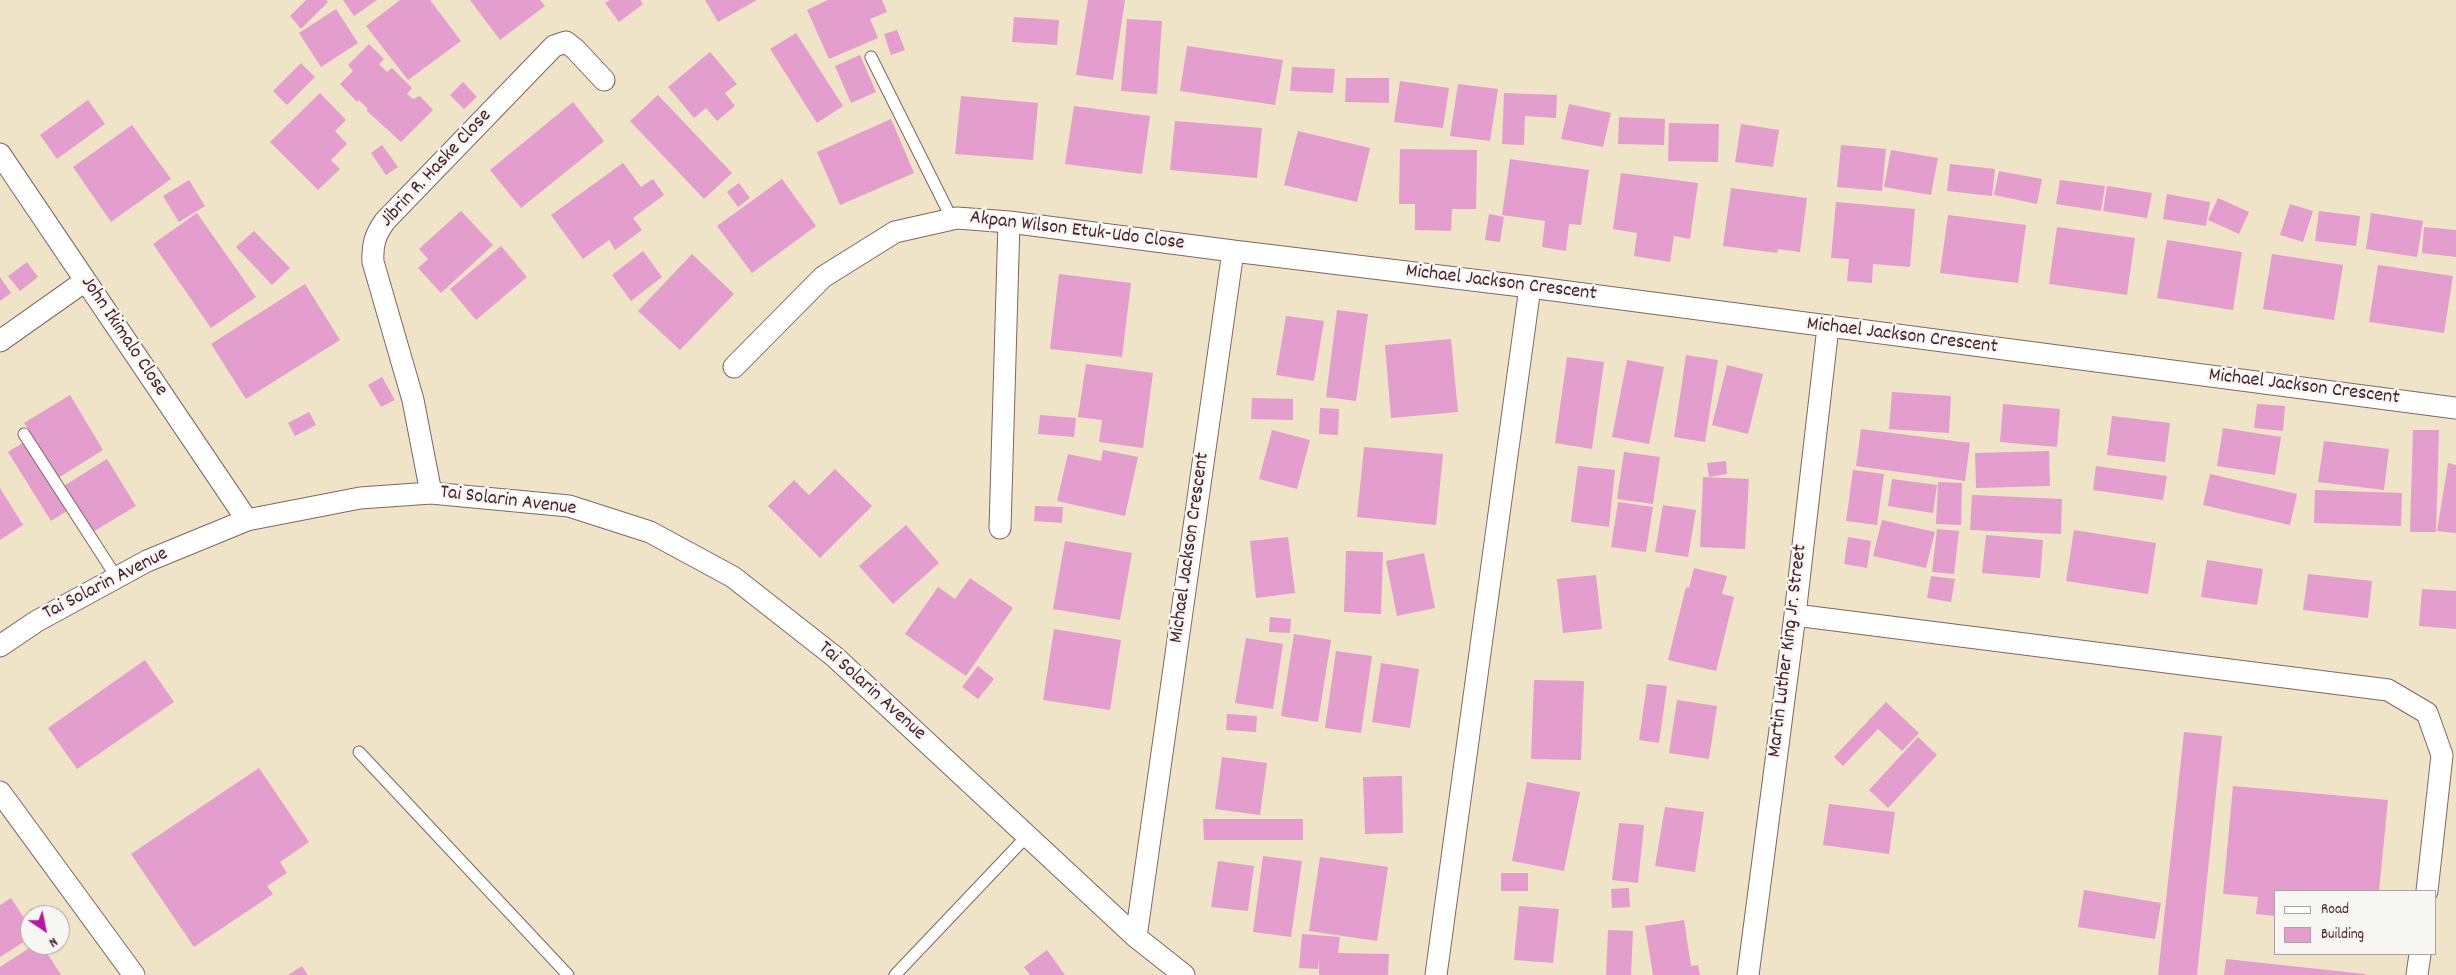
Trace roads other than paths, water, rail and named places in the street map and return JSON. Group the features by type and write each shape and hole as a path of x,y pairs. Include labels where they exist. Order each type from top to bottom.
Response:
{"street":[{"name":"Jibrin R. Haske Close","path":"431,493 413,400 375,272 372,247 377,233 385,221 554,46 566,42 604,80"},
{"name":"John Ikimalo Close","path":"0,154 247,520"},
{"name":"Akpan Wilson Etuk-Udo Close","path":"734,367 823,277 894,232 952,219 1009,222 1233,251"},
{"path":"1000,528 1009,222"},
{"name":"Michael Jackson Crescent","path":"1136,937 1233,251 1530,287 2456,408"},
{"path":"0,341 85,281"},
{"path":"1436,975 1530,287"},
{"name":"Martin Luther King Jr. Street","path":"1748,975 1795,615 1828,327"},
{"name":"Tai Solarin Avenue","path":"0,646 37,621 148,561 247,520 360,498 431,493 569,506 650,532 733,577 835,657 1136,937 1184,975"},
{"path":"1795,615 2388,690 2427,713 2442,755 2427,890"},
{"path":"0,792 134,975"},
{"path":"2418,975 2420,955"}],"lane":[{"path":"871,56 952,219"},
{"path":"24,434 116,578"},
{"path":"358,752 568,975"},
{"path":"895,975 1028,835"}]}
